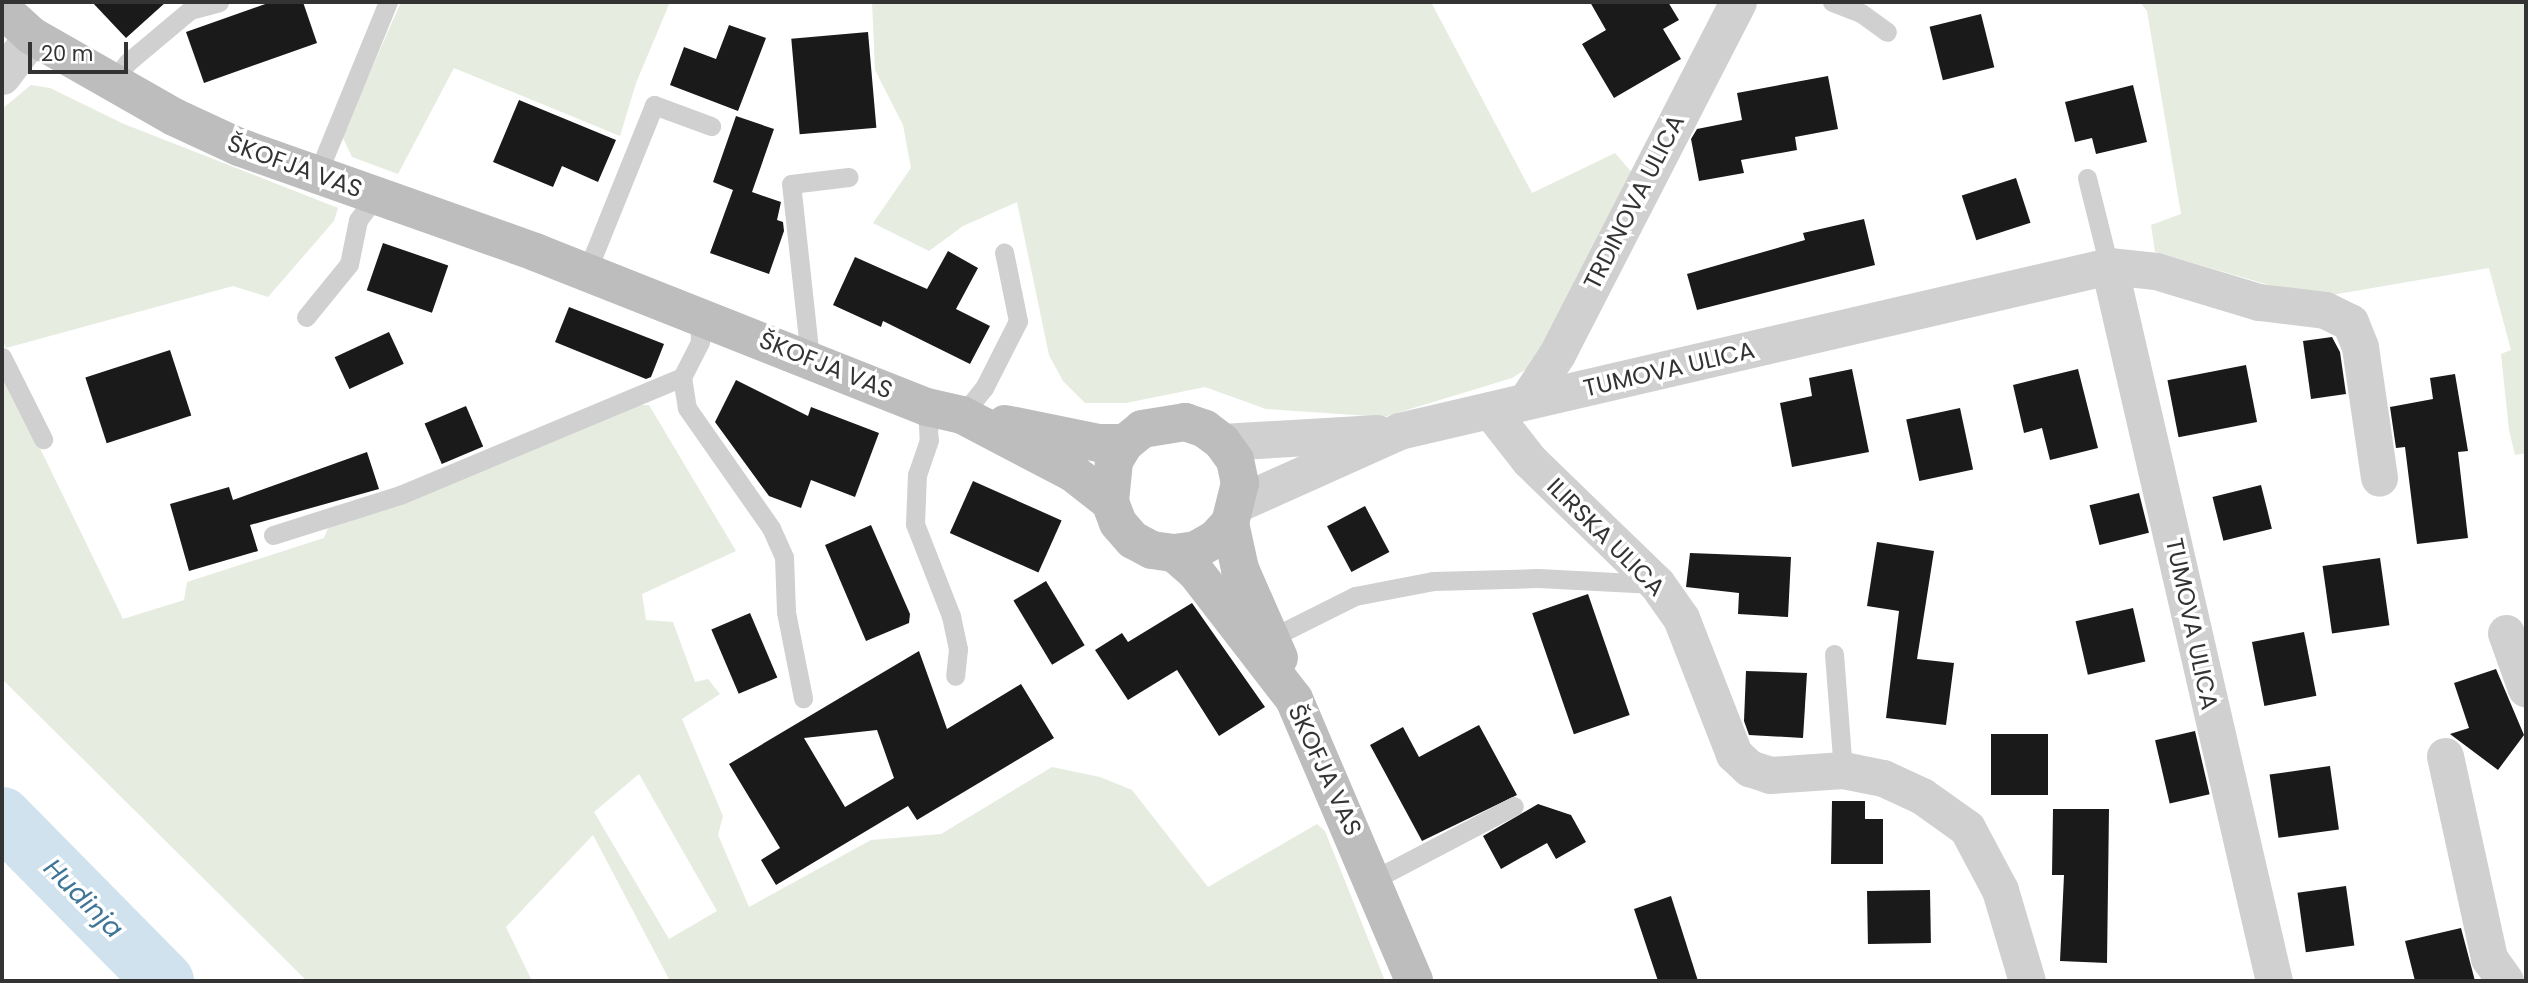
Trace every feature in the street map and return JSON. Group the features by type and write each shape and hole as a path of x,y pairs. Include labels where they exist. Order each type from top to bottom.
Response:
{"main road":[{"name":"ŠKOFJA VAS","path":"2,9 32,36 174,117 239,148 698,313 945,411 1073,473 1110,502 1118,523 1133,540 1153,550 1174,553 1195,571 1294,699 1414,981"},
{"path":"945,411 1098,443 1125,443"},
{"path":"1110,502 1114,461 1125,443 1142,429 1174,422 1205,429 1222,442 1235,460 1234,513 1240,569 1271,638 1294,699"},
{"path":"1174,553 1196,550 1215,540 1234,513"}],"street":[{"name":"TRDINOVA ULICA","path":"1526,401 1557,354 1738,2"},
{"path":"2,76 32,36"},
{"name":"TUMOVA ULICA","path":"2109,267 2274,981"},
{"name":"TUMOVA ULICA","path":"1234,513 1399,431 2109,267 2156,271 2259,302 2325,310 2350,322 2360,347 2379,478"},
{"name":"ILIRSKA ULICA","path":"1490,410 1530,460 1657,584 1681,618 1734,754 1741,761 1770,775 1843,770 1883,778 1922,796 1967,828 2000,890 2027,981"},
{"path":"1222,442 1399,431"},
{"path":"2506,633 2526,689"},
{"path":"2445,756 2489,958 2505,981"}],"lane":[{"path":"113,81 128,62 190,10 219,2"},
{"path":"317,175 388,2"},
{"path":"1832,2 1861,13 1887,32"},
{"path":"587,271 654,105 711,126"},
{"path":"810,358 791,184 849,177"},
{"path":"2087,178 2109,267"},
{"path":"306,317 349,264 358,220 376,196"},
{"path":"955,676 958,649 951,616 915,524 917,474 929,440 945,411 985,388 1018,321 1004,252"},
{"path":"698,313 700,342 682,377 687,408 771,528 784,557 786,612 803,698"},
{"path":"2,357 43,439"},
{"path":"273,535 400,495 682,377"},
{"path":"1271,638 1356,596 1433,581 1538,578 1657,584"},
{"path":"1834,654 1843,770"},
{"path":"1373,880 1514,806"}],"shaded area":[{"path":"401,2 670,2 636,83 620,136 454,68 398,174 352,157 342,136"},
{"path":"872,2 1431,2 1532,193 1615,153 1634,175 1596,254 1528,368 1512,378 1384,417 1266,409 1205,387 1126,403 1085,403 1063,381 1049,355 1017,202 963,226 929,251 873,223 911,168 903,125 875,70"},
{"path":"2140,2 2526,2 2526,453 2515,455 2509,430 2501,354 2511,350 2489,268 2314,298 2155,252 2151,225 2181,214 2147,11"},
{"path":"31,85 50,88 124,124 338,208 334,221 268,297 233,286 6,348 2,340 2,109"},
{"path":"2,370 123,619 184,600 187,582 324,538 328,528 635,405 649,405 736,551 642,594 646,620 673,622 695,682 708,679 720,694 682,719 723,816 718,835 749,907 871,840 941,834 1052,767 1100,777 1132,790 1208,887 1317,824 1325,831 1385,981 670,981 593,835 506,927 532,981 307,981 2,679","holes":["639,774 717,911 669,939 594,812"]}],"building":[{"path":"92,2 166,2 126,38"},
{"path":"271,2 303,2 317,43 204,83 186,32"},
{"path":"1590,2 1668,2 1679,20 1663,29 1681,59 1614,98 1582,44 1606,30"},
{"path":"1981,14 1994,67 1943,80 1930,27"},
{"path":"729,25 766,38 738,111 670,85 684,47 716,59"},
{"path":"868,32 876,128 800,134 791,39"},
{"path":"1828,76 1838,129 1795,137 1797,150 1741,160 1744,173 1699,181 1691,139 1697,129 1742,120 1737,93"},
{"path":"2133,85 2147,142 2096,154 2092,138 2075,142 2065,102"},
{"path":"519,100 616,140 598,182 562,166 553,187 493,162"},
{"path":"736,116 774,129 752,192 781,202 777,220 783,222 784,231 769,274 710,253 733,190 713,182"},
{"path":"2016,178 2031,223 1976,240 1962,196"},
{"path":"1864,219 1875,265 1697,310 1687,274 1805,240 1803,233"},
{"path":"383,243 448,265 432,313 367,290"},
{"path":"948,251 978,268 956,309 990,326 970,364 883,321 881,327 833,305 855,257 927,289"},
{"path":"569,307 664,344 651,377 646,379 555,342"},
{"path":"389,332 404,364 349,389 335,357"},
{"path":"2332,337 2340,352 2346,394 2311,399 2303,341"},
{"path":"170,350 191,416 107,443 85,378"},
{"path":"2246,365 2257,422 2179,437 2167,380"},
{"path":"1852,369 1869,452 1792,467 1780,403 1812,396 1809,378"},
{"path":"2078,369 2098,448 2050,460 2042,428 2024,433 2013,385"},
{"path":"2455,374 2468,451 2458,452 2468,538 2417,544 2405,447 2396,448 2390,407 2433,399 2430,378"},
{"path":"736,380 808,416 811,407 879,433 855,497 811,480 801,508 769,496 715,422"},
{"path":"466,406 483,447 442,464 425,424"},
{"path":"1960,408 1973,470 1919,481 1906,419"},
{"path":"367,452 379,489 250,525 258,551 189,571 170,504 229,487 233,500"},
{"path":"973,481 1062,520 1038,573 950,533"},
{"path":"2261,485 2272,529 2223,541 2212,497"},
{"path":"2139,493 2149,533 2099,545 2090,505"},
{"path":"1365,506 1389,552 1351,572 1327,526"},
{"path":"871,525 910,614 909,623 866,641 825,545"},
{"path":"1877,542 1934,551 1917,659 1954,663 1946,725 1886,718 1899,611 1867,606"},
{"path":"1690,553 1791,557 1788,617 1738,614 1739,593 1686,587"},
{"path":"2380,558 2389,625 2332,633 2323,566"},
{"path":"1046,581 1085,645 1052,665 1013,601"},
{"path":"1588,594 1630,715 1574,734 1532,613"},
{"path":"1192,603 1265,707 1219,736 1177,670 1128,700 1095,650 1122,633 1128,642"},
{"path":"2133,608 2145,662 2088,675 2076,621"},
{"path":"750,613 777,677 739,694 711,629"},
{"path":"2304,632 2316,696 2264,706 2252,642"},
{"path":"919,651 947,729 1021,684 1054,738 917,820 908,806 776,885 761,860 780,848 729,764","holes":["877,730 894,778 845,807 804,738"]},
{"path":"2496,669 2524,735 2498,770 2450,734 2469,728 2454,683"},
{"path":"1746,671 1807,673 1803,738 1749,735 1744,721"},
{"path":"1479,725 1517,795 1422,841 1370,745 1403,727 1419,757"},
{"path":"2195,731 2210,794 2170,804 2155,740"},
{"path":"1991,734 2048,734 2048,795 1991,795"},
{"path":"2330,766 2339,829 2279,838 2270,774"},
{"path":"1832,801 1865,801 1865,819 1883,819 1883,864 1831,864"},
{"path":"1538,804 1571,815 1586,842 1556,859 1547,843 1501,869 1483,836"},
{"path":"2053,809 2109,809 2107,963 2060,961 2064,875 2052,875"},
{"path":"2346,886 2354,945 2306,952 2297,893"},
{"path":"1930,890 1931,943 1868,944 1867,891"},
{"path":"1671,896 1698,981 1658,981 1634,909"},
{"path":"2461,928 2475,981 2415,981 2405,941"}],"waterway":[{"name":"Hudinja","path":"2,817 164,981"}]}
